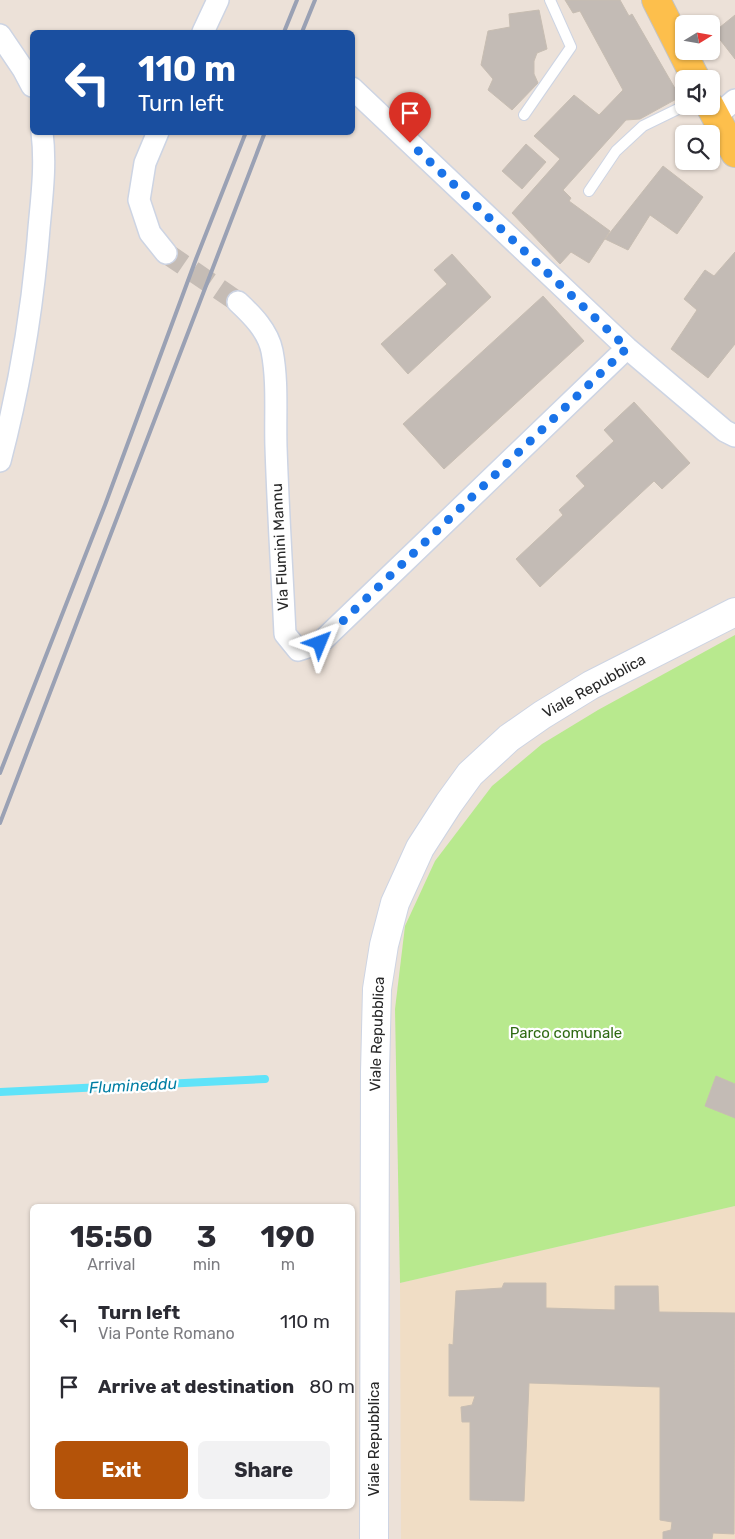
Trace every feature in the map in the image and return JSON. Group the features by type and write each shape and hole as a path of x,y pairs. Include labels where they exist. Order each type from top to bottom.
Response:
{"main road":[{"path":"656,0 691,70"},
{"path":"720,108 735,153"},
{"name":"Viale Repubblica","path":"374,1539 375,1072 377,989 384,945 395,903 420,848 449,803 470,774 509,738 591,685 735,612"}],"street":[{"path":"204,30 218,0"},
{"path":"0,35 30,82"},
{"path":"355,91 627,348 725,431 735,436"},
{"path":"0,461 12,416 34,286 45,156 42,135"},
{"path":"157,135 145,163 139,200 150,233 166,253"},
{"name":"Via Flumini Mannu","path":"238,302 251,314 264,331 272,350 284,634 298,650 320,643 627,348"}],"lane":[{"path":"524,115 571,47 550,0"},
{"path":"589,190 616,151 630,138 644,126 675,110"}],"shaded area":[{"path":"735,1206 735,1539 401,1539 400,1283"}],"green space":[{"name":"Parco comunale","path":"735,635 735,1206 400,1283 395,1009 405,926 435,861 492,786 542,744 598,710"}],"building":[{"path":"565,0 620,0 629,16 632,14 675,88 675,100 640,119 626,120 563,190 571,198 569,201 610,231 589,263 571,252 560,264 512,213 560,159 534,136 574,95 599,115 623,90 580,11 573,13"},
{"path":"539,10 547,49 537,53 534,61 534,74 538,83 512,110 488,90 493,79 481,65 488,31 510,27 509,14"},
{"path":"735,15 735,59 720,40 720,27"},
{"path":"526,144 546,162 522,189 502,171"},
{"path":"663,166 703,197 677,234 650,215 628,250 605,239"},
{"path":"735,252 735,344 708,378 671,349 697,310 684,299 705,270 714,276"},
{"path":"452,254 491,297 408,374 381,344 447,284 434,270"},
{"path":"543,296 584,341 444,469 403,424"},
{"path":"634,402 690,463 662,489 654,481 540,587 516,559 563,515 559,510 585,486 576,476 614,441 604,430"},
{"path":"716,1076 735,1084 735,1118 705,1106"},
{"path":"504,1283 546,1283 546,1308 615,1310 615,1286 658,1286 659,1312 735,1313 734,1534 713,1533 712,1539 663,1539 663,1532 671,1530 672,1522 660,1520 660,1387 529,1383 524,1501 470,1500 470,1422 462,1422 461,1407 472,1405 475,1396 449,1396 449,1344 453,1345 456,1291 502,1288"}],"waterway":[{"name":"Flumineddu","path":"0,1092 265,1079"}],"tunnel":[{"path":"166,253 238,302"}],"railway":[{"path":"285,30 297,0"},
{"path":"303,30 315,0"},
{"path":"0,773 105,505 196,259 245,135"},
{"path":"0,823 264,135"}],"route":[{"path":"320,643 627,348 410,143"}]}
